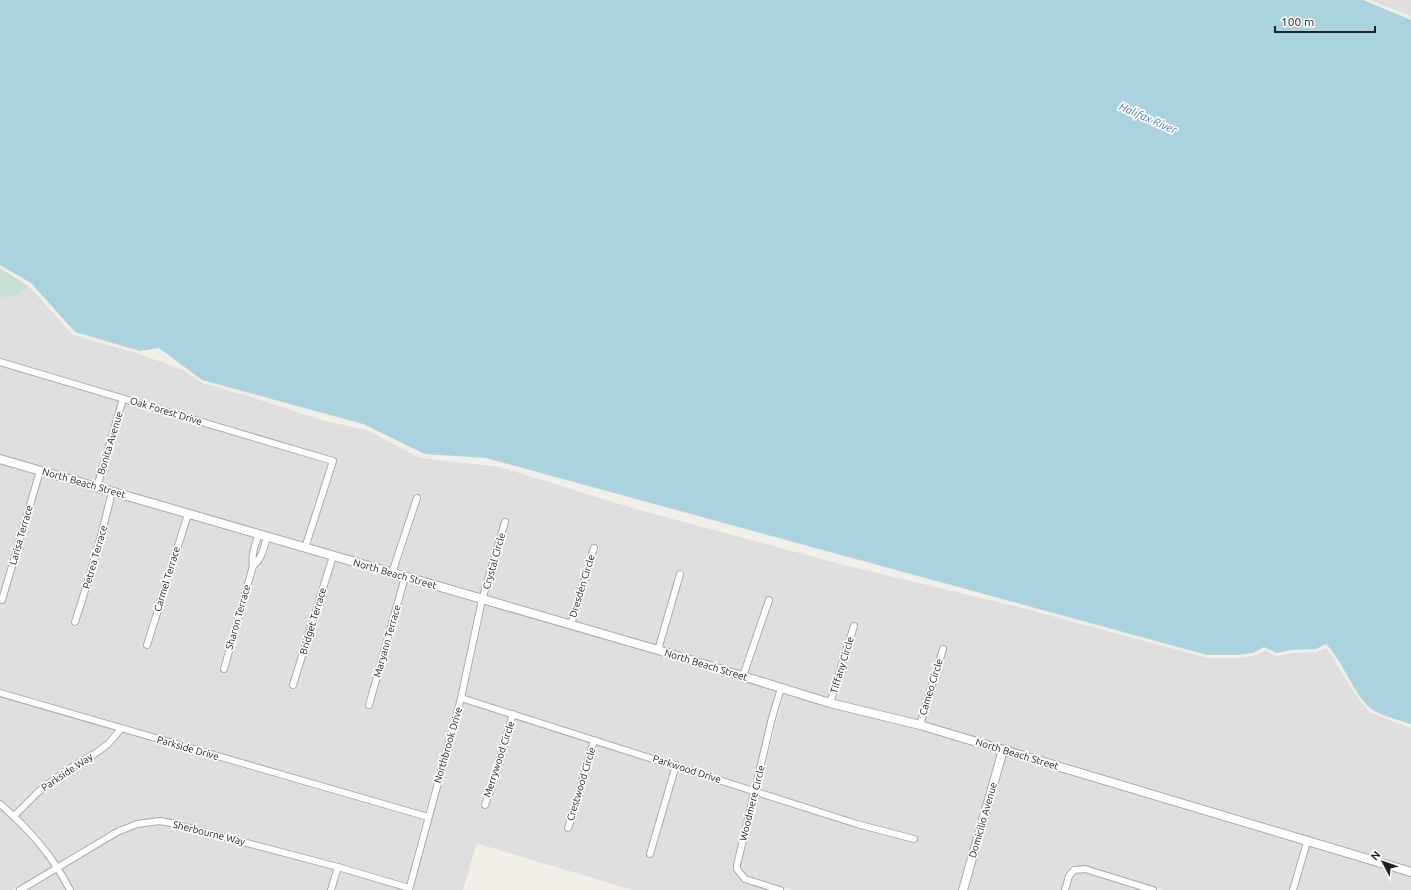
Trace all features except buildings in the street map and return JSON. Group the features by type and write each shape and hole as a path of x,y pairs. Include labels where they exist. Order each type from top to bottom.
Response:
{"street":[{"name":"Oak Forest Drive","path":"0,362 333,461 305,548"},
{"name":"Bonita Avenue","path":"97,487 123,398"},
{"name":"North Beach Street","path":"0,459 658,650 830,704 920,725 1411,872"},
{"name":"Larisa Terrace","path":"2,600 40,471"},
{"name":"Petrea Terrace","path":"74,622 86,590 103,530 112,491"},
{"path":"392,573 417,498"},
{"name":"Carmel Terrace","path":"147,645 188,514"},
{"name":"Crystal Circle","path":"482,600 505,522"},
{"name":"Sharon Terrace","path":"224,668 253,566 252,561 259,534"},
{"name":"Sharon Terrace","path":"253,566 258,562 268,537"},
{"name":"Dresden Circle","path":"571,625 594,548"},
{"name":"Bridget Terrace","path":"293,685 332,556"},
{"path":"658,650 680,574"},
{"name":"Maryann Terrace","path":"369,705 406,577"},
{"name":"Northbrook Drive","path":"409,889 461,698 482,600"},
{"path":"743,676 769,600"},
{"name":"Tiffany Circle","path":"830,704 854,626"},
{"name":"Cameo Circle","path":"920,725 943,650"},
{"name":"Woodmere Circle","path":"780,890 745,879 737,869 737,865 772,718 781,688"},
{"name":"Parkside Drive","path":"0,694 428,818"},
{"name":"Parkwood Drive","path":"461,698 858,824 914,839"},
{"name":"Merrywood Circle","path":"485,805 494,780 513,714"},
{"name":"Parkside Way","path":"14,816 38,792 67,770 108,744 121,729"},
{"name":"Crestwood Circle","path":"568,828 594,740"},
{"name":"Domicilio Avenue","path":"963,890 1003,750"},
{"path":"650,854 676,765"},
{"path":"0,804 39,842 57,867 70,890"},
{"name":"Sherbourne Way","path":"20,890 117,832 137,824 160,821 338,867 409,889"},
{"path":"1293,890 1307,842"},
{"path":"331,890 338,867"},
{"path":"1065,890 1069,876 1074,870 1085,869 1153,890"}],"shaded area":[{"path":"1370,0 1411,0 1411,16"},
{"path":"28,286 73,335 139,354 170,365 185,371 202,383 325,421 367,430 420,458 500,467 629,507 844,565 1010,605 1208,658 1238,658 1254,656 1265,651 1278,656 1291,653 1317,652 1326,648 1351,688 1369,712 1411,728 1411,869 924,723 947,648 941,645 917,721 835,701 859,625 852,622 828,699 748,674 773,599 767,596 740,672 662,648 685,572 678,569 655,646 576,623 599,546 592,543 568,621 487,598 510,521 503,518 480,595 397,571 422,496 415,493 389,569 310,546 337,459 0,359 0,295 5,298 18,295"},
{"path":"0,366 119,401 94,483 0,455"},
{"path":"126,403 328,464 303,544 102,485"},
{"path":"0,463 35,473 0,593"},
{"path":"43,475 108,494 82,588 70,624 77,627 89,591 115,496 183,516 142,646 149,649 190,518 254,536 250,550 249,566 219,670 226,673 257,569 266,555 270,541 328,558 289,687 295,690 335,560 401,580 364,706 371,709 408,582 478,602 457,697 425,813 0,690 0,603 4,604"},
{"path":"485,604 657,653 777,690 752,786 465,696"},
{"path":"784,693 833,708 919,729 999,753 959,890 792,890 747,876 740,866 757,795 857,827 917,843 918,836 858,820 759,789"},
{"path":"0,697 114,730 105,741 94,750 65,767 35,789 13,811 0,799"},
{"path":"464,702 509,716 490,779 480,806 487,809 498,782 516,719 590,742 575,796 563,829 570,833 582,799 597,744 671,768 646,856 653,858 678,770 750,793 733,864 734,869 744,883 768,890 633,890 479,844 476,845 463,890 413,890 430,822"},
{"path":"122,733 423,820 407,883 336,862 172,819 160,818 136,820 115,828 58,862 42,839 19,816 40,795 69,773 111,747"},
{"path":"1006,755 1302,844 1289,890 1165,890 1085,866 1074,865 1070,866 1065,874 1061,890 967,890"},
{"path":"0,808 37,844 52,866 12,890 0,890"},
{"path":"160,825 171,826 333,869 327,890 74,890 62,868 119,835 138,827"},
{"path":"1309,846 1411,876 1411,890 1297,890"},
{"path":"341,871 404,890 335,890"},
{"path":"56,872 67,890 27,890"},
{"path":"1076,873 1085,873 1141,890 1069,890 1072,878"}],"green space":[{"path":"0,268 28,286 18,295 5,298 0,295"}],"water":[{"name":"Halifax River","path":"0,0 1363,0 1411,20 1411,724 1383,715 1370,708 1358,694 1338,660 1326,644 1316,649 1291,650 1277,653 1264,647 1253,653 1238,655 1207,655 486,458 425,454 363,424 202,380 159,348 140,351 75,332 31,283 0,265"}]}
